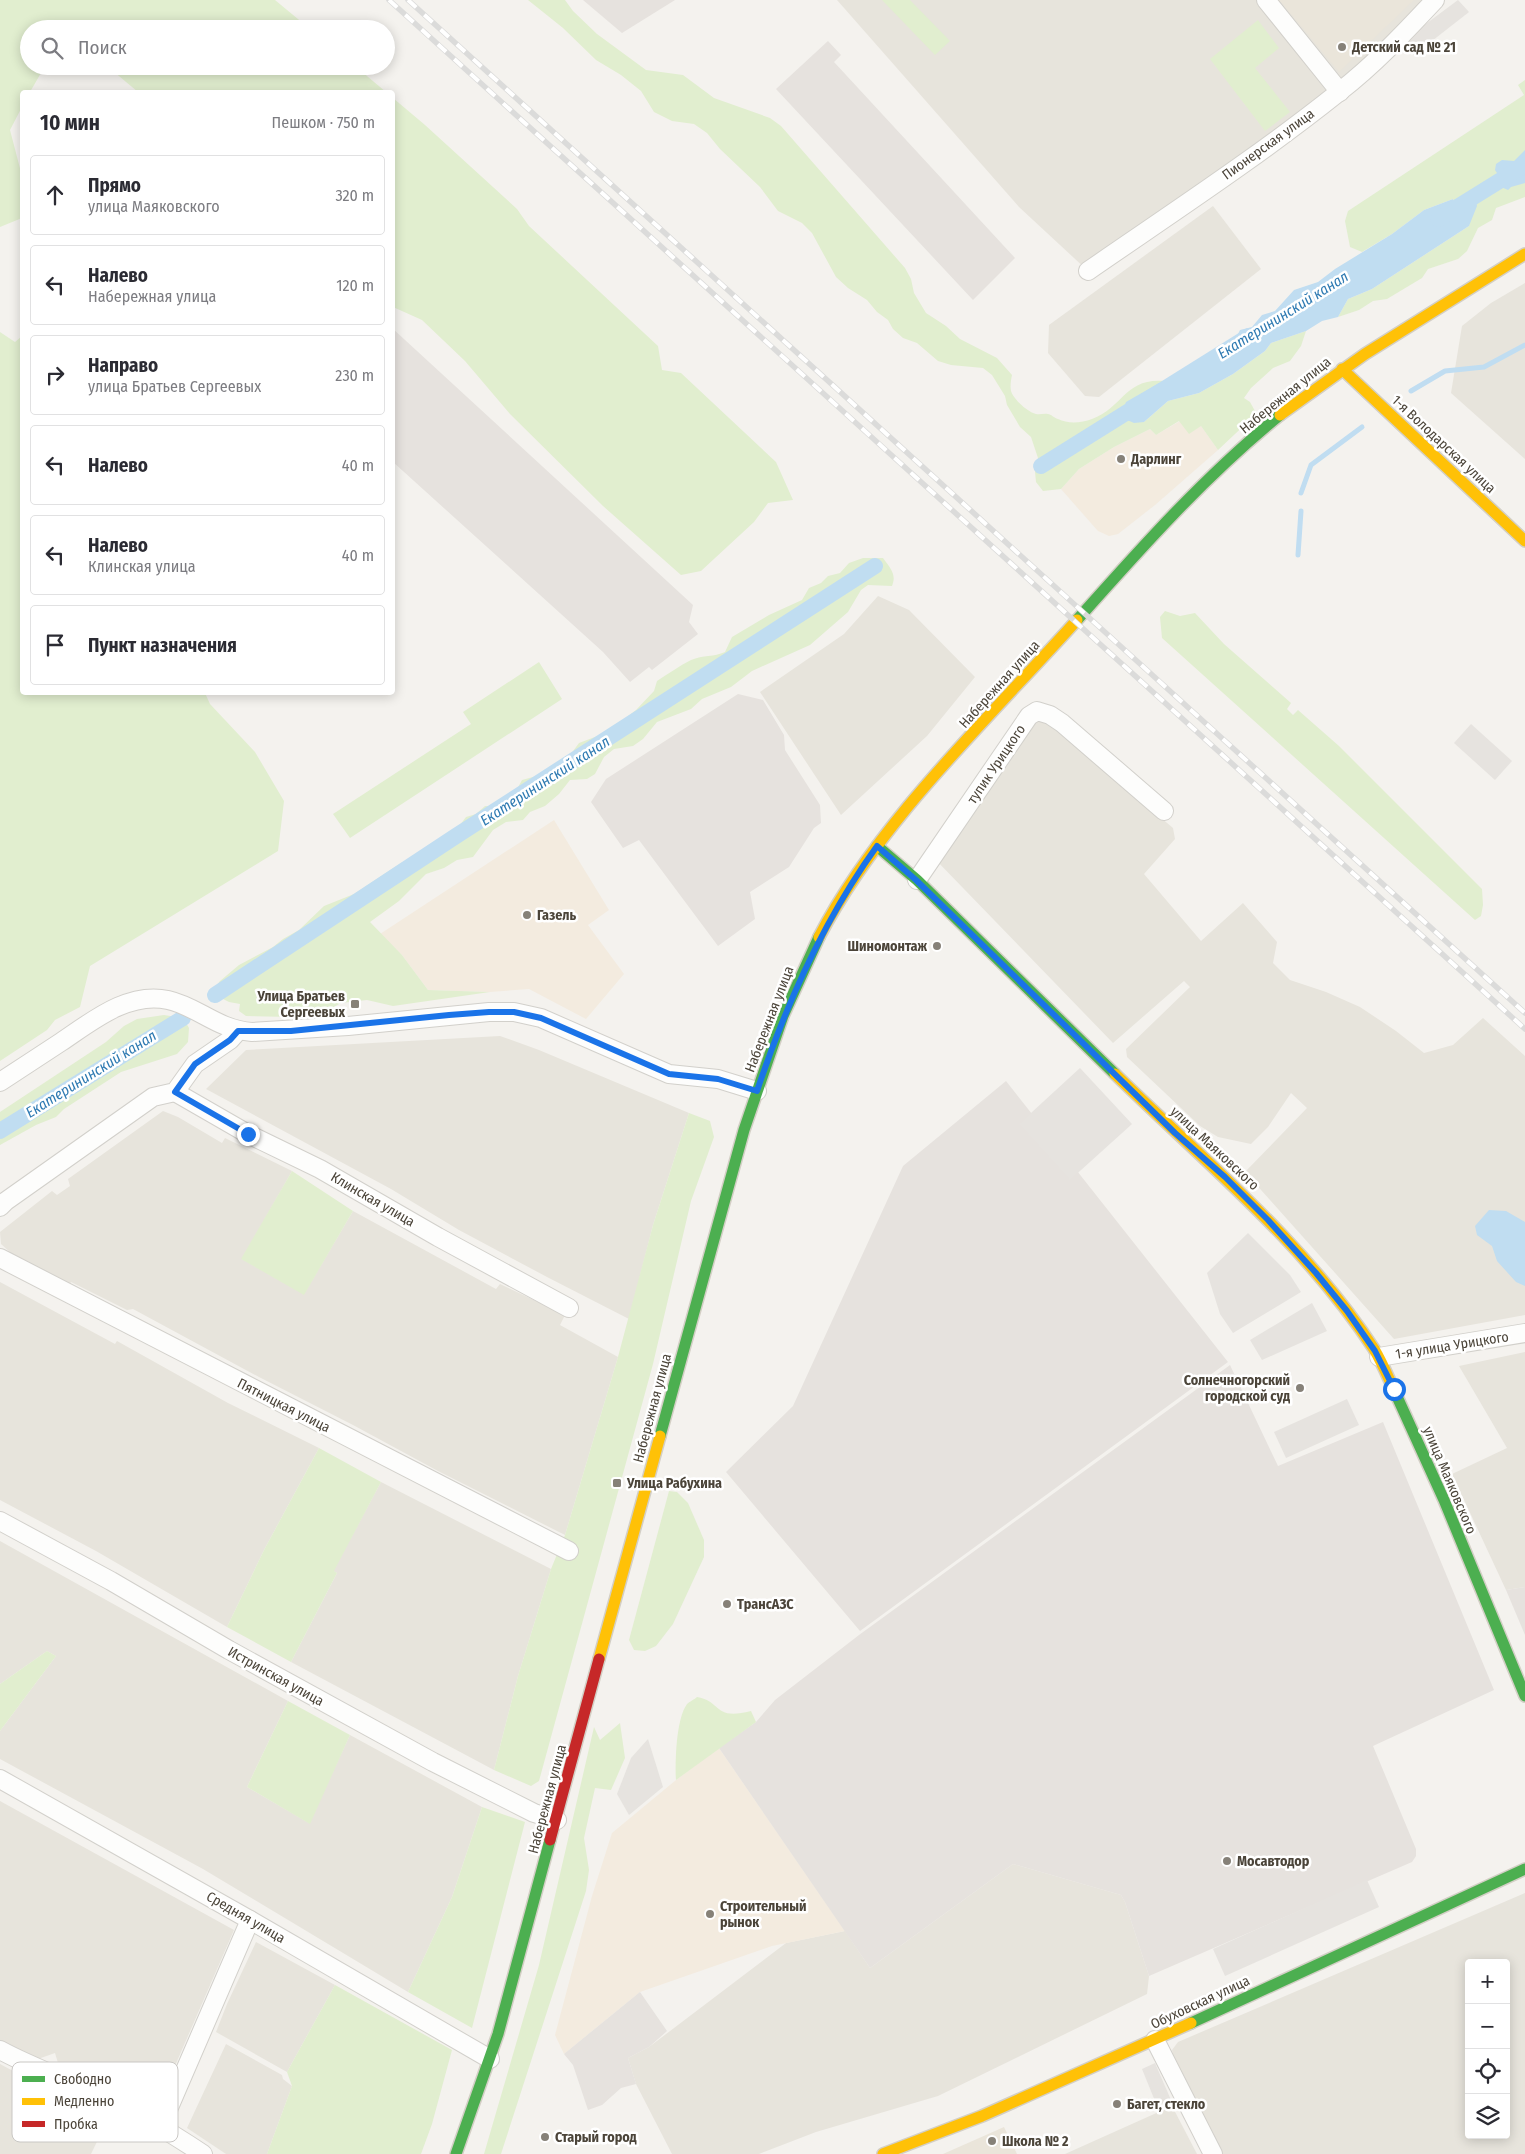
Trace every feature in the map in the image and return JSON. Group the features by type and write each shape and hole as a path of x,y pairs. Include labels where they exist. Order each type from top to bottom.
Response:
{"main road":[{"name":"Набережная улица","path":"456,2154 490,2059 557,1820 697,1294 757,1091 803,970 839,903 877,846 907,808 1168,521 1229,461 1275,419 1342,369 1525,254"},
{"name":"1-я Володарская улица","path":"1342,369 1525,541"},
{"name":"улица Маяковского","path":"877,846 916,880 1175,1133 1225,1177 1268,1220 1316,1273 1347,1311 1379,1357 1444,1500 1525,1696"},
{"name":"Обуховская улица","path":"883,2154 982,2116 1155,2040 1525,1869"}],"street":[{"path":"1266,0 1340,92"},
{"name":"Пионерская улица","path":"1088,271 1340,92 1395,42 1435,0"},
{"name":"тупик Урицкого","path":"916,880 1029,716 1037,712 1050,715 1062,723 1164,810"},
{"path":"0,1082 102,1015 142,999 160,998 183,1004 213,1021 238,1031 291,1031 449,1015 514,1012 541,1018 669,1074 718,1079 757,1091"},
{"path":"0,1207 153,1097 175,1092 195,1064 230,1040 238,1031"},
{"name":"Клинская улица","path":"175,1092 248,1134 320,1168 438,1237 569,1308"},
{"name":"Пятницкая улица","path":"0,1258 569,1551"},
{"name":"1-я улица Урицкого","path":"1379,1357 1525,1334"},
{"name":"Истринская улица","path":"0,1521 111,1581 237,1655 425,1757 534,1813 557,1820"},
{"name":"Средняя улица","path":"0,1779 250,1920 490,2059"},
{"path":"178,2085 250,1920"},
{"path":"1155,2040 1213,2154"},
{"path":"0,2050 23,2062"},
{"path":"178,2138 203,2154"}],"shaded area":[{"path":"583,0 675,0 622,33"},
{"path":"837,0 1435,0 1403,35 1088,271 1019,207"},
{"name":"Детский сад № 21","path":"1279,0 1414,0 1339,72"},
{"path":"1458,0 1469,12 1414,55 1403,41"},
{"path":"828,41 841,55 834,62 1015,258 973,300 776,89"},
{"path":"1213,206 1261,269 1099,397 1085,396 1048,353 1049,325"},
{"path":"1525,283 1525,459 1451,393 1462,326 1491,303"},
{"path":"395,331 693,605 689,622 698,634 652,670 649,667 630,682 603,652 395,464"},
{"path":"1180,421 1201,426 1218,450 1155,505 1118,534 1109,536 1098,531 1061,489 1079,469 1114,447 1150,429 1156,435"},
{"path":"878,596 909,610 975,677 927,736 841,815 760,692 844,634"},
{"path":"738,694 763,700 784,735 785,750 820,805 821,823 814,828 789,867 750,892 755,919 718,946 639,840 623,848 591,802 606,779"},
{"path":"1041,720 1047,721 1173,828 1175,839 1144,874 1201,941 1243,903 1277,942 1273,963 1290,980 1326,992 1360,1007 1396,1031 1424,1053 1453,1045 1483,1018 1525,1056 1525,1315 1394,1339 1245,1172 1307,1108 1291,1093 1268,1127 1251,1144 1218,1137 1200,1126 1127,1057 1126,1049 1190,987 1184,981 1113,1043 932,856 1032,724"},
{"path":"1471,724 1512,761 1495,780 1454,743"},
{"path":"554,820 609,910 588,925 624,974 586,1019 529,989 490,992 428,990 402,955 380,934"},
{"path":"500,1036 539,1050 689,1113 653,1225 629,1319 459,1230 391,1189 206,1089 246,1050"},
{"path":"1080,1068 1132,1124 1070,1180 1019,1124"},
{"path":"1006,1081 1228,1362 860,1631 726,1472 793,1406 903,1166"},
{"path":"163,1111 178,1117 222,1143 225,1138 292,1171 242,1259 304,1294 353,1211 496,1289 500,1284 565,1315 560,1325 618,1357 565,1535 438,1471 133,1309 127,1310 71,1282 69,1285 12,1254 1,1244 0,1232 52,1191 57,1195 70,1186 68,1179"},
{"path":"1248,1233 1290,1275 1301,1292 1233,1333 1220,1314 1207,1273"},
{"path":"0,1282 115,1344 117,1341 228,1403 319,1448 264,1550 227,1627 96,1551 0,1500"},
{"path":"1312,1303 1327,1331 1262,1360 1250,1340"},
{"path":"1525,1352 1525,1587 1506,1590 1452,1474 1507,1448 1459,1366"},
{"path":"1230,1365 1278,1466 1383,1422 1494,1690 1373,1746 1416,1849 1416,1856 1412,1862 1149,1976 1121,1895 1013,1864 870,1968 719,1748 756,1722 775,1700 859,1635"},
{"path":"1347,1399 1359,1425 1286,1458 1274,1432"},
{"path":"381,1482 551,1569 518,1676 494,1770 291,1662 337,1573 333,1571"},
{"path":"0,1541 288,1701 247,1787 309,1823 350,1735 482,1807 452,1897 408,1992 203,1869 0,1759 0,1731 56,1656 47,1651 0,1684"},
{"path":"1525,1587 1525,1635 1506,1590"},
{"path":"648,1739 663,1787 629,1815 617,1794 631,1758"},
{"name":"Строительный рынок","path":"719,1748 845,1931 772,1946 640,1992 564,2054 555,2035 592,1896 612,1833 676,1780"},
{"path":"0,1801 234,1930 177,2062 58,2062 55,2053 38,2059 0,2040"},
{"path":"1013,1864 1121,1895 1149,1976 1147,1994 938,2096 816,2132 759,2154 672,2154 636,2084 628,2058 649,2047 786,1943 845,1931 870,1968"},
{"path":"1367,1880 1379,1907 1225,1976 1213,1949"},
{"path":"1525,1893 1525,2154 1222,2154 1175,2064 1172,2050 1178,2042"},
{"path":"256,1942 335,1985 287,2072 216,2032"},
{"path":"640,1992 667,2031 649,2047 628,2058 636,2084 621,2088 602,2105 588,2110 573,2065 564,2054"},
{"path":"226,2044 282,2075 283,2079 292,2086 267,2154 226,2154 187,2128"},
{"path":"1155,2063 1171,2100 1157,2106 1142,2069"},
{"path":"0,2064 12,2070 12,2142 97,2142 91,2154 0,2154"},
{"path":"1172,2106 1197,2154 1065,2154"},
{"name":"Школа № 2","path":"1004,2127 1017,2154 943,2154"}],"green space":[{"path":"0,0 275,0 299,20 20,20 20,75 40,75 31,90 20,90 20,111 10,130 20,168 20,219 0,227"},
{"path":"528,0 565,0 573,11 597,34 646,70 683,75 714,98 770,118 781,126 905,268 911,279 914,293 926,313 946,326 960,339 997,358 1012,375 1012,394 1021,405 1033,413 1049,414 1066,422 1092,419 1103,414 1135,387 1156,381 1172,382 1159,383 1144,422 1168,401 1199,393 1233,374 1265,351 1271,343 1306,331 1301,346 1290,361 1273,368 1251,388 1244,398 1250,402 1255,411 1251,419 1218,450 1201,426 1189,434 1179,421 1156,435 1150,429 1114,447 1079,469 1061,489 1043,491 1036,482 1035,472 1038,458 1031,437 1020,427 992,375 983,368 951,365 938,361 917,343 903,338 867,300 848,288 836,277 812,233 802,223 778,211 760,187 720,149 707,133 694,124 672,121 654,112 641,91 621,75 596,60 563,28"},
{"path":"882,0 910,0 950,41 935,55"},
{"path":"1258,20 1279,48 1255,68 1290,112 1265,131 1210,59"},
{"path":"118,75 366,75 384,90 136,90"},
{"path":"1525,80 1525,197 1496,208 1492,220 1478,228 1467,251 1458,259 1428,269 1422,278 1387,299 1373,301 1359,310 1338,317 1348,299 1372,289 1469,226 1474,198 1463,211 1455,208 1453,199 1424,210 1392,234 1362,252 1350,247 1345,221 1348,211 1524,95 1518,85"},
{"path":"395,100 517,209 529,226 658,346 662,370 681,373 776,462 793,500 768,503 754,522 701,571 681,575 603,506 510,414 465,361 422,320 395,308"},
{"path":"0,332 15,342 20,338 20,695 206,695 210,704 255,752 284,801 278,851 90,966 80,1007 55,1020 47,1030 0,1061"},
{"path":"863,558 883,558 894,578 892,586 868,585 861,590 848,612 810,645 752,671 731,687 702,699 691,709 657,722 643,739 633,746 614,749 604,757 595,774 587,779 570,780 559,794 545,806 530,812 523,820 506,822 493,830 473,857 457,860 444,868 426,874 399,901 370,922 402,955 428,990 490,992 393,1006 367,1000 341,1003 320,1015 292,1017 246,1016 239,1011 240,1004 229,1002 215,995 213,990 220,981 239,965 273,947 299,930 324,906 354,894 401,863 422,854 429,847 454,833 466,817 476,814 485,806 493,806 507,799 516,791 522,780 551,772 565,762 579,743 608,732 636,710 654,691 657,681 691,660 725,652 732,637 769,615 802,600 809,588 821,583 828,576 840,573 849,563"},
{"path":"1165,611 1180,616 1195,613 1224,644 1291,703 1287,709 1293,715 1298,710 1339,746 1482,889 1483,905 1481,916 1475,920 1162,638 1160,617"},
{"path":"539,662 562,699 350,838 333,814 471,724 463,712"},
{"path":"164,1015 183,1018 189,1028 188,1042 177,1054 121,1072 64,1109 56,1117 36,1125 0,1145 0,1112 106,1042 124,1026 137,1019"},
{"path":"689,1113 710,1121 714,1137 691,1201 653,1364 539,1781 531,1786 494,1770 518,1676 551,1569 565,1535 618,1357 653,1225"},
{"path":"292,1171 353,1211 304,1295 241,1259"},
{"path":"319,1448 381,1482 334,1571 337,1573 291,1662 227,1627 264,1550"},
{"path":"669,1491 677,1492 688,1503 704,1540 704,1557 673,1624 656,1646 645,1651 634,1650 629,1640"},
{"path":"47,1651 56,1656 0,1731 0,1684"},
{"path":"697,1697 711,1702 719,1709 730,1714 751,1711 756,1722 676,1780 676,1752 680,1720 687,1704"},
{"path":"288,1701 350,1735 310,1824 247,1787"},
{"path":"620,1723 625,1758 611,1790 595,1788 584,1838 589,1870 586,1891 501,2154 484,2154 539,1965 594,1727 600,1740"},
{"path":"482,1807 525,1822 472,2028 408,1992 452,1897"},
{"path":"335,1985 452,2050 432,2124 421,2154 267,2154 292,2086 287,2072"}],"water":[{"path":"1525,150 1525,183 1511,187 1508,190 1501,187 1499,176 1495,170 1496,164 1502,160 1514,161"},
{"path":"1475,197 1477,206 1469,226 1372,289 1348,299 1338,317 1322,321 1306,331 1271,343 1265,351 1233,374 1199,393 1168,401 1144,422 1134,423 1125,419 1123,410 1126,402 1159,383 1180,381 1199,372 1206,364 1216,361 1229,352 1240,330 1252,327 1262,315 1275,311 1294,290 1318,282 1335,269 1392,234 1424,210 1453,199 1455,208 1463,211"},
{"path":"1489,1210 1506,1211 1525,1222 1525,1286 1516,1282 1497,1261 1492,1246 1477,1235 1475,1226"}],"waterway":[{"name":"Екатерининский канал","path":"1438,219 1525,165"},
{"name":"Екатерининский канал","path":"1041,466 1249,336"},
{"path":"1411,391 1445,371 1484,367 1525,345"},
{"path":"1301,493 1311,465 1362,427"},
{"path":"1298,555 1301,511"},
{"name":"Екатерининский канал","path":"215,995 456,836 875,566"},
{"name":"Екатерининский канал","path":"0,1131 183,1018"}],"railway":[{"path":"389,0 1525,1029"},
{"path":"408,0 1525,1013"}],"traffic: fast":[{"path":"1077,620 1200,488 1252,438 1280,415"},
{"path":"877,846 917,880 1115,1074"},
{"path":"660,1436 744,1130 783,1016 819,937"},
{"path":"1394,1390 1444,1500 1525,1696"},
{"path":"456,2154 498,2034 550,1840"},
{"path":"1191,2023 1525,1869"}],"traffic: slow":[{"path":"1280,415 1365,354 1525,254"},
{"path":"1342,369 1525,541"},
{"path":"819,937 844,894 872,852 904,811 973,732 1077,620"},
{"path":"1115,1074 1252,1204 1317,1273 1374,1349 1394,1390"},
{"path":"599,1659 660,1436"},
{"path":"883,2154 982,2116 1191,2023"}],"traffic: jam":[{"path":"550,1840 599,1659"}],"place":[{"name":"Детский сад № 21","path":"1342,47"},
{"name":"Дарлинг","path":"1121,459"},
{"name":"Газель","path":"527,915"},
{"name":"Шиномонтаж","path":"937,946"},
{"name":"Улица Братьев Сергеевых","path":"355,1004"},
{"name":"Солнечногорский городской суд","path":"1300,1388"},
{"name":"Улица Рабухина","path":"617,1483"},
{"name":"ТрансАЗС","path":"727,1604"},
{"name":"Мосавтодор","path":"1227,1861"},
{"name":"Строительный рынок","path":"710,1914"},
{"name":"Багет, стекло","path":"1117,2104"},
{"name":"Старый город","path":"545,2137"},
{"name":"Школа № 2","path":"992,2141"}],"route":[{"path":"248,1134 175,1092 195,1064 230,1040 238,1031 291,1031 449,1015 514,1012 541,1018 669,1074 718,1079 757,1091 803,970 839,903 877,846 916,880 1175,1133 1225,1177 1268,1220 1316,1273 1347,1311 1375,1351 1394,1389"}]}
